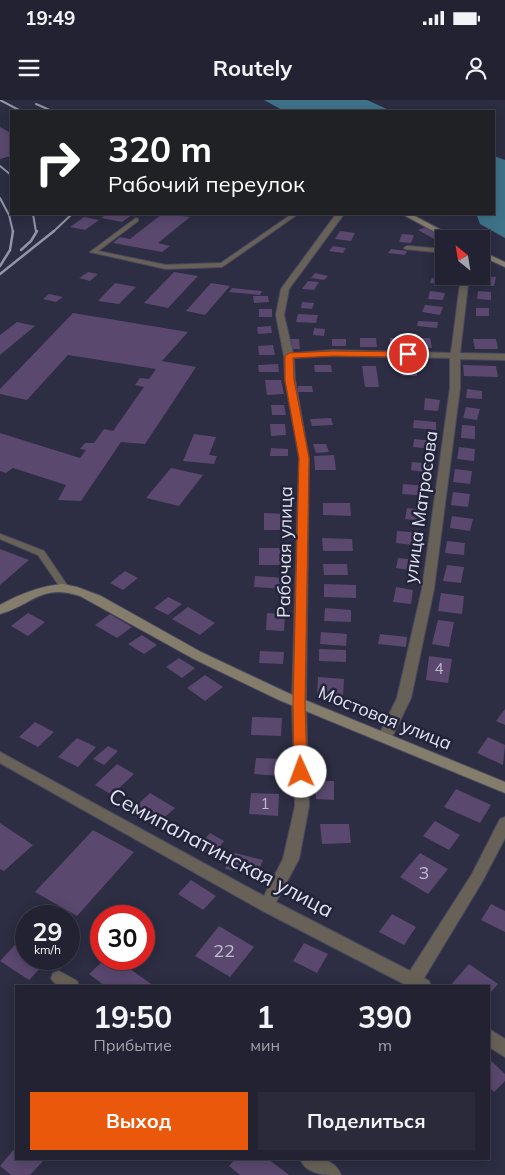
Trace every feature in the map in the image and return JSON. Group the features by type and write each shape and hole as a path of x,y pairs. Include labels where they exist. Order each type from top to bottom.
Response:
{"street":[{"name":"Рабочая улица","path":"268,905 291,859 302,806 299,703 304,458 290,380 289,356 280,315 285,289 339,215"},
{"path":"408,215 437,230"},
{"path":"490,258 505,265"},
{"name":"улица Матросова","path":"385,737 404,698 428,589 455,388 455,356 464,285"},
{"path":"289,356 333,353 505,357"},
{"path":"0,610 25,595 64,588"},
{"name":"Мостовая улица","path":"64,588 98,600 201,659 299,703 505,788"},
{"name":"Семипалатинская улица","path":"0,757 268,905 419,983"},
{"path":"419,983 505,823"},
{"path":"490,1038 505,1049"},
{"path":"310,1160 332,1175"}],"lane":[{"path":"136,220 93,252 166,267 222,265 294,215"},
{"path":"408,248 435,250"},
{"path":"0,536 41,553 64,588"}],"water":[{"path":"264,100 367,100 389,110 282,110"},
{"path":"495,156 505,160 505,238 480,224 477,216 472,215 495,215"}],"building":[{"path":"0,127 10,132 10,156 0,159"},
{"path":"106,215 132,215 122,222 101,218"},
{"path":"161,215 190,217 158,243 170,246 162,252 113,243 120,237 130,239"},
{"path":"84,217 99,220 85,230 70,227"},
{"path":"426,227 435,232 435,239 418,230"},
{"path":"340,231 355,233 351,241 335,239"},
{"path":"402,234 414,235 411,243 399,242"},
{"path":"333,246 346,248 343,253 329,251"},
{"path":"391,249 407,251 405,255 388,253"},
{"path":"88,272 98,274 90,281 79,278"},
{"path":"174,272 198,276 168,308 144,303"},
{"path":"315,273 328,276 324,280 311,278"},
{"path":"490,277 496,277 494,286 479,285 490,285"},
{"path":"432,278 435,278 435,283 430,283"},
{"path":"308,281 319,282 314,290 302,289"},
{"path":"115,283 136,287 119,304 98,301"},
{"path":"211,283 230,286 205,315 186,311"},
{"path":"232,288 262,291 260,295 229,292"},
{"path":"430,291 445,293 443,300 428,299"},
{"path":"478,291 491,292 491,300 477,299"},
{"path":"49,294 63,297 56,302 43,299"},
{"path":"253,296 268,296 269,302 254,303"},
{"path":"302,302 314,303 312,309 301,308"},
{"path":"425,305 443,307 440,315 422,312"},
{"path":"476,308 489,308 489,316 476,316"},
{"path":"259,309 272,309 272,317 259,317"},
{"path":"73,313 188,332 162,361 196,367 145,444 121,442 81,501 58,500 66,485 13,468 6,473 0,471 0,433 80,458 86,450 80,449 85,443 94,443 104,429 113,431 144,387 135,385 140,378 149,379 156,369 68,355 27,400 0,394 0,389"},
{"path":"298,314 318,315 316,323 296,322"},
{"path":"418,321 438,322 437,328 417,326"},
{"path":"17,322 35,326 0,355 0,335"},
{"path":"271,326 272,333 258,334 257,327"},
{"path":"314,328 325,329 324,336 313,335"},
{"path":"360,338 376,338 377,347 360,347"},
{"path":"390,338 401,338 402,347 390,346"},
{"path":"415,338 430,338 432,348 417,348"},
{"path":"291,339 299,339 300,349 292,349"},
{"path":"332,339 346,339 346,346 332,346"},
{"path":"473,339 496,339 498,349 475,349"},
{"path":"273,345 275,355 259,355 258,346"},
{"path":"278,364 279,372 259,372 258,365"},
{"path":"314,365 331,365 332,372 315,372"},
{"path":"463,365 496,366 498,377 464,376"},
{"path":"362,366 376,366 379,387 365,387"},
{"path":"401,366 416,367 417,376 402,376"},
{"path":"265,380 281,380 284,394 267,395"},
{"path":"298,386 312,386 313,392 298,392"},
{"path":"467,389 482,391 482,399 466,398"},
{"path":"425,398 440,400 438,411 424,410"},
{"path":"271,405 284,405 286,415 272,415"},
{"path":"466,407 480,409 477,420 463,418"},
{"path":"331,418 333,425 312,426 310,419"},
{"path":"414,420 436,422 436,430 413,428"},
{"path":"270,424 285,424 286,435 271,436"},
{"path":"462,425 475,426 475,439 461,438"},
{"path":"194,434 216,437 209,455 217,456 214,464 183,461"},
{"path":"414,439 434,441 433,449 413,447"},
{"path":"313,444 326,444 329,452 316,453"},
{"path":"459,447 475,449 474,461 457,459"},
{"path":"271,448 288,449 288,456 270,456"},
{"path":"334,455 336,470 315,470 314,456"},
{"path":"412,462 432,464 430,473 411,470"},
{"path":"171,468 203,475 179,506 146,498"},
{"path":"455,469 472,471 470,484 453,482"},
{"path":"403,484 429,486 428,496 402,494"},
{"path":"453,492 470,494 468,507 451,505"},
{"path":"323,503 350,503 351,516 323,515"},
{"path":"407,508 425,510 423,521 405,519"},
{"path":"264,513 286,514 286,530 264,530"},
{"path":"452,516 473,519 470,531 450,528"},
{"path":"397,531 422,533 421,546 396,543"},
{"path":"322,538 352,539 353,551 323,551"},
{"path":"447,541 465,543 464,555 445,553"},
{"path":"259,548 284,548 284,565 259,565"},
{"path":"0,549 29,560 0,585"},
{"path":"398,558 417,560 415,571 396,568"},
{"path":"323,564 347,564 348,575 324,575"},
{"path":"447,565 464,567 461,583 443,581"},
{"path":"125,571 138,578 123,590 110,583"},
{"path":"255,576 285,578 285,589 254,587"},
{"path":"324,584 356,585 356,598 324,597"},
{"path":"396,587 413,590 411,604 393,602"},
{"path":"441,593 464,596 462,614 438,611"},
{"path":"168,597 182,604 168,615 154,608"},
{"path":"188,607 215,623 200,635 172,619"},
{"path":"325,608 351,610 351,622 324,621"},
{"path":"28,613 45,622 28,636 11,626"},
{"path":"267,613 285,614 284,631 266,630"},
{"path":"110,614 132,627 117,638 95,625"},
{"path":"438,620 454,622 449,647 432,644"},
{"path":"321,632 347,634 346,646 320,644"},
{"path":"380,634 407,637 406,647 378,644"},
{"path":"142,635 157,645 144,654 128,644"},
{"path":"319,649 346,650 346,662 319,661"},
{"path":"260,651 284,652 283,664 259,663"},
{"path":"429,656 452,659 448,683 426,680"},
{"path":"179,658 195,668 182,678 166,667"},
{"path":"205,675 223,687 205,701 187,688"},
{"path":"318,677 344,679 343,697 317,695"},
{"path":"505,709 505,725 496,721"},
{"path":"252,717 282,718 281,736 251,735"},
{"path":"35,722 54,732 38,747 19,737"},
{"path":"488,737 505,745 503,765 477,753"},
{"path":"77,738 96,747 78,767 58,757"},
{"path":"108,746 118,751 104,765 93,759"},
{"path":"256,758 282,759 280,776 254,774"},
{"path":"117,764 134,774 112,795 95,785"},
{"path":"315,781 334,781 334,800 316,799"},
{"path":"456,789 491,805 480,823 444,807"},
{"path":"150,793 175,808 158,823 134,808"},
{"path":"251,793 279,794 278,816 249,814"},
{"path":"435,821 460,835 449,850 423,836"},
{"path":"0,823 33,845 4,871 0,869"},
{"path":"320,824 349,824 351,843 322,844"},
{"path":"93,830 134,852 80,913 80,905 58,905 35,892"},
{"path":"210,833 224,841 212,856 197,848"},
{"path":"231,852 263,860 257,876 225,869"},
{"path":"420,853 448,869 428,894 400,877"},
{"path":"191,880 216,896 203,910 178,894"},
{"path":"491,904 505,911 505,932 481,920"},
{"path":"392,914 416,927 404,945 379,932"},
{"path":"219,926 254,947 230,977 195,956"},
{"path":"304,943 328,954 317,973 293,961"},
{"path":"15,945 15,970 39,970 29,980 0,961"},
{"path":"469,964 498,984 490,993 490,985 451,985"},
{"path":"93,970 131,970 153,985 104,985 89,974"},
{"path":"490,1060 505,1074 505,1081 494,1092 490,1088"},
{"path":"15,1148 15,1160 44,1160 30,1175 11,1175 0,1166"},
{"path":"234,1160 269,1160 289,1175 240,1175 229,1166"}],"railway":[{"path":"0,100 19,110"},
{"path":"36,104 50,110"},
{"path":"0,166 10,174"},
{"path":"0,198 9,215 13,232"},
{"path":"33,215 36,232"},
{"path":"53,232 71,215"},
{"path":"21,250 31,241 37,231"},
{"path":"0,274 54,231"},
{"path":"0,266 10,250 13,232"}],"route":[{"path":"301,772 299,703 304,458 290,380 289,356 333,353 408,354"}]}
